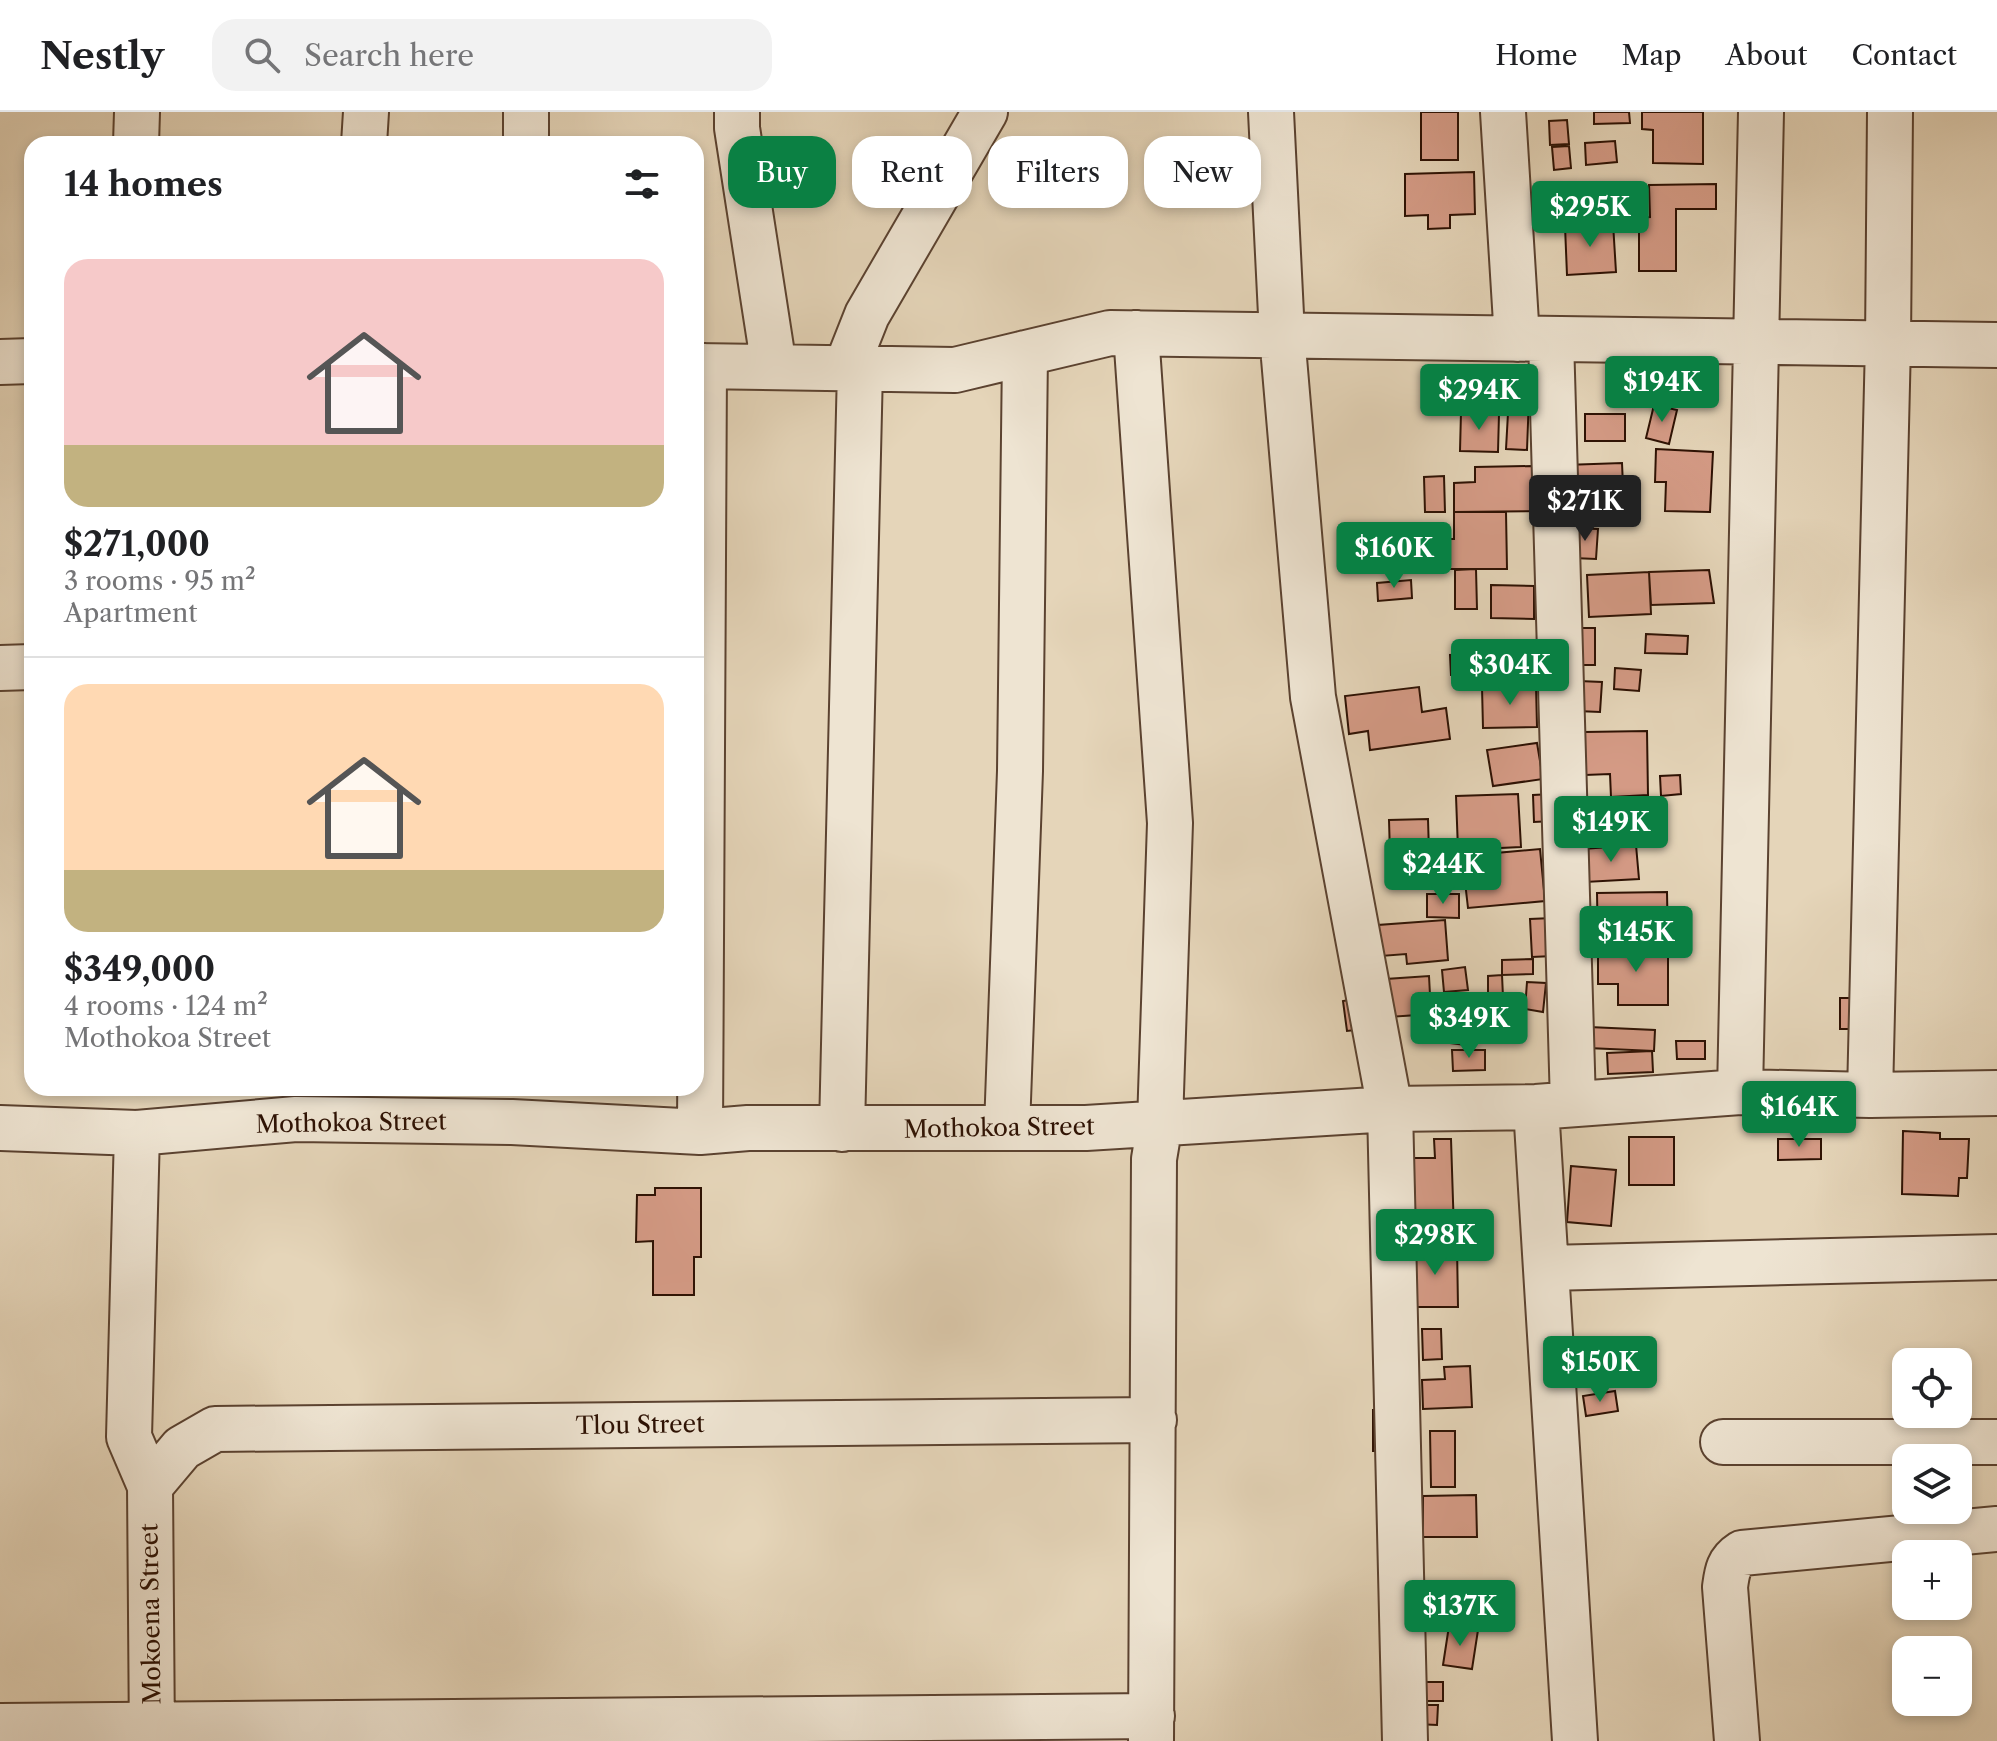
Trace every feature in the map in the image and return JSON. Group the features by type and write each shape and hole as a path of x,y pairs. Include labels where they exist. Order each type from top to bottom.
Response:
{"street":[{"path":"136,136 137,112"},
{"path":"364,136 366,112"},
{"path":"526,112 526,136"},
{"path":"737,112 774,367"},
{"path":"842,1129 853,368 867,315 985,112"},
{"path":"1271,112 1282,335 1313,697 1390,1109 1405,1741"},
{"path":"1503,112 1534,339 1554,1105 1547,1268 1575,1741"},
{"path":"1740,1092 1761,112"},
{"path":"1870,1095 1888,343 1890,112"},
{"path":"704,366 955,370 1110,333 1997,345"},
{"path":"0,1726 152,1733 1152,1729 1154,1159 1160,1123 1170,823 1136,333"},
{"path":"1007,1128 1020,771 1025,353"},
{"path":"0,362 24,361"},
{"path":"0,668 24,667"},
{"name":"Mothokoa Street","path":"0,1128 137,1133 297,1104 512,1105 700,1132 748,1128 1086,1128 1390,1109 1554,1105 1740,1092 1870,1095 1997,1093"},
{"path":"700,1096 700,1132"},
{"path":"137,1133 129,1437 150,1486"},
{"path":"1547,1268 1997,1257"},
{"name":"Tlou Street","path":"150,1486 182,1448 215,1429 1154,1420"},
{"path":"1723,1442 1997,1442"},
{"name":"Mokoena Street","path":"150,1486 152,1733"},
{"path":"1737,1741 1725,1587 1732,1560 1742,1553 1997,1529"}],"building":[{"path":"1421,112 1458,112 1458,160 1421,160"},
{"path":"1594,112 1629,112 1630,123 1594,124"},
{"path":"1642,112 1703,112 1703,164 1653,163 1653,130 1642,129"},
{"path":"1567,120 1569,144 1550,145 1549,121"},
{"path":"1615,141 1617,162 1586,165 1585,143"},
{"path":"1569,146 1571,168 1554,170 1552,147"},
{"path":"1474,172 1475,214 1450,215 1450,228 1428,229 1428,215 1405,216 1405,174"},
{"path":"1716,184 1716,209 1676,209 1676,271 1639,271 1639,218 1650,217 1649,185"},
{"path":"1621,194 1623,219 1562,224 1560,199"},
{"path":"1613,223 1616,272 1567,275 1565,226"},
{"path":"1509,395 1529,396 1527,450 1506,449"},
{"path":"1654,405 1677,410 1669,444 1646,438"},
{"path":"1461,412 1499,414 1498,452 1460,451"},
{"path":"1585,414 1625,414 1625,441 1585,441"},
{"path":"1656,449 1713,452 1710,512 1665,511 1666,482 1655,482"},
{"path":"1622,463 1624,509 1566,511 1565,465"},
{"path":"1532,466 1532,482 1541,482 1542,511 1454,512 1454,483 1475,482 1475,467"},
{"path":"1444,476 1445,512 1425,512 1424,477"},
{"path":"1454,512 1506,512 1507,569 1445,569 1445,539 1454,539"},
{"path":"1574,528 1598,529 1596,559 1573,558"},
{"path":"1476,569 1477,609 1455,609 1455,570"},
{"path":"1709,570 1714,603 1651,605 1649,572"},
{"path":"1649,572 1651,614 1589,617 1587,575"},
{"path":"1411,580 1412,598 1378,601 1377,583"},
{"path":"1491,585 1534,586 1534,619 1491,618"},
{"path":"1577,628 1595,628 1595,665 1577,665"},
{"path":"1646,634 1688,636 1687,654 1645,653"},
{"path":"1515,645 1534,645 1534,679 1515,679"},
{"path":"1483,653 1484,673 1451,675 1450,655"},
{"path":"1615,668 1641,670 1639,691 1614,689"},
{"path":"1579,681 1602,682 1600,712 1577,711"},
{"path":"1536,686 1537,727 1483,728 1482,687"},
{"path":"1419,687 1422,712 1446,708 1450,739 1370,750 1368,731 1349,734 1345,696"},
{"path":"1647,731 1648,795 1611,797 1610,774 1585,775 1584,732"},
{"path":"1537,743 1543,779 1493,786 1487,750"},
{"path":"1680,775 1681,794 1661,796 1660,776"},
{"path":"1518,794 1521,847 1458,850 1456,796"},
{"path":"1552,794 1553,821 1534,822 1533,795"},
{"path":"1620,801 1621,826 1583,828 1582,802"},
{"path":"1428,819 1430,887 1391,888 1389,820"},
{"path":"1636,845 1639,879 1585,882 1582,849"},
{"path":"1540,849 1545,901 1468,908 1464,873 1497,870 1496,853"},
{"path":"1667,892 1668,947 1598,948 1597,893"},
{"path":"1427,894 1459,894 1459,918 1427,917"},
{"path":"1552,918 1553,956 1532,957 1530,919"},
{"path":"1445,920 1448,960 1407,964 1406,954 1381,956 1378,925"},
{"path":"1668,947 1668,1005 1618,1005 1618,984 1598,984 1598,948"},
{"path":"1533,959 1533,974 1502,975 1502,960"},
{"path":"1465,967 1468,990 1444,992 1442,970"},
{"path":"1502,975 1503,997 1488,997 1488,976"},
{"path":"1429,976 1431,1014 1389,1017 1386,979"},
{"path":"1527,982 1546,983 1543,1012 1525,1009"},
{"path":"1361,998 1364,1029 1347,1031 1343,1001"},
{"path":"1840,998 1858,998 1858,1029 1840,1029"},
{"path":"1444,1023 1476,1027 1473,1046 1441,1042"},
{"path":"1589,1027 1655,1030 1654,1051 1588,1048"},
{"path":"1676,1041 1705,1041 1705,1059 1677,1059"},
{"path":"1452,1050 1485,1050 1485,1070 1453,1071"},
{"path":"1652,1051 1653,1072 1608,1074 1607,1053"},
{"path":"1903,1131 1940,1133 1940,1139 1969,1139 1967,1178 1959,1178 1958,1196 1902,1194"},
{"path":"1629,1137 1674,1137 1674,1185 1629,1185"},
{"path":"1434,1139 1451,1139 1454,1232 1416,1233 1413,1158 1435,1158"},
{"path":"1778,1139 1821,1139 1821,1159 1778,1160"},
{"path":"1571,1166 1616,1170 1611,1226 1567,1222"},
{"path":"655,1188 701,1188 701,1257 694,1257 694,1295 653,1295 653,1241 636,1242 637,1195 655,1195"},
{"path":"1412,1246 1457,1246 1458,1307 1412,1307"},
{"path":"1422,1329 1441,1329 1442,1359 1423,1360"},
{"path":"1470,1366 1472,1407 1423,1409 1422,1380 1445,1379 1444,1367"},
{"path":"1615,1391 1618,1411 1586,1416 1583,1396"},
{"path":"1373,1410 1387,1410 1387,1451 1373,1451"},
{"path":"1430,1431 1455,1431 1455,1487 1431,1487"},
{"path":"1476,1495 1477,1537 1423,1537 1423,1496"},
{"path":"1449,1626 1478,1630 1472,1669 1443,1665"},
{"path":"1420,1682 1443,1682 1443,1701 1419,1701"},
{"path":"1417,1705 1438,1705 1437,1725 1416,1724"}]}
